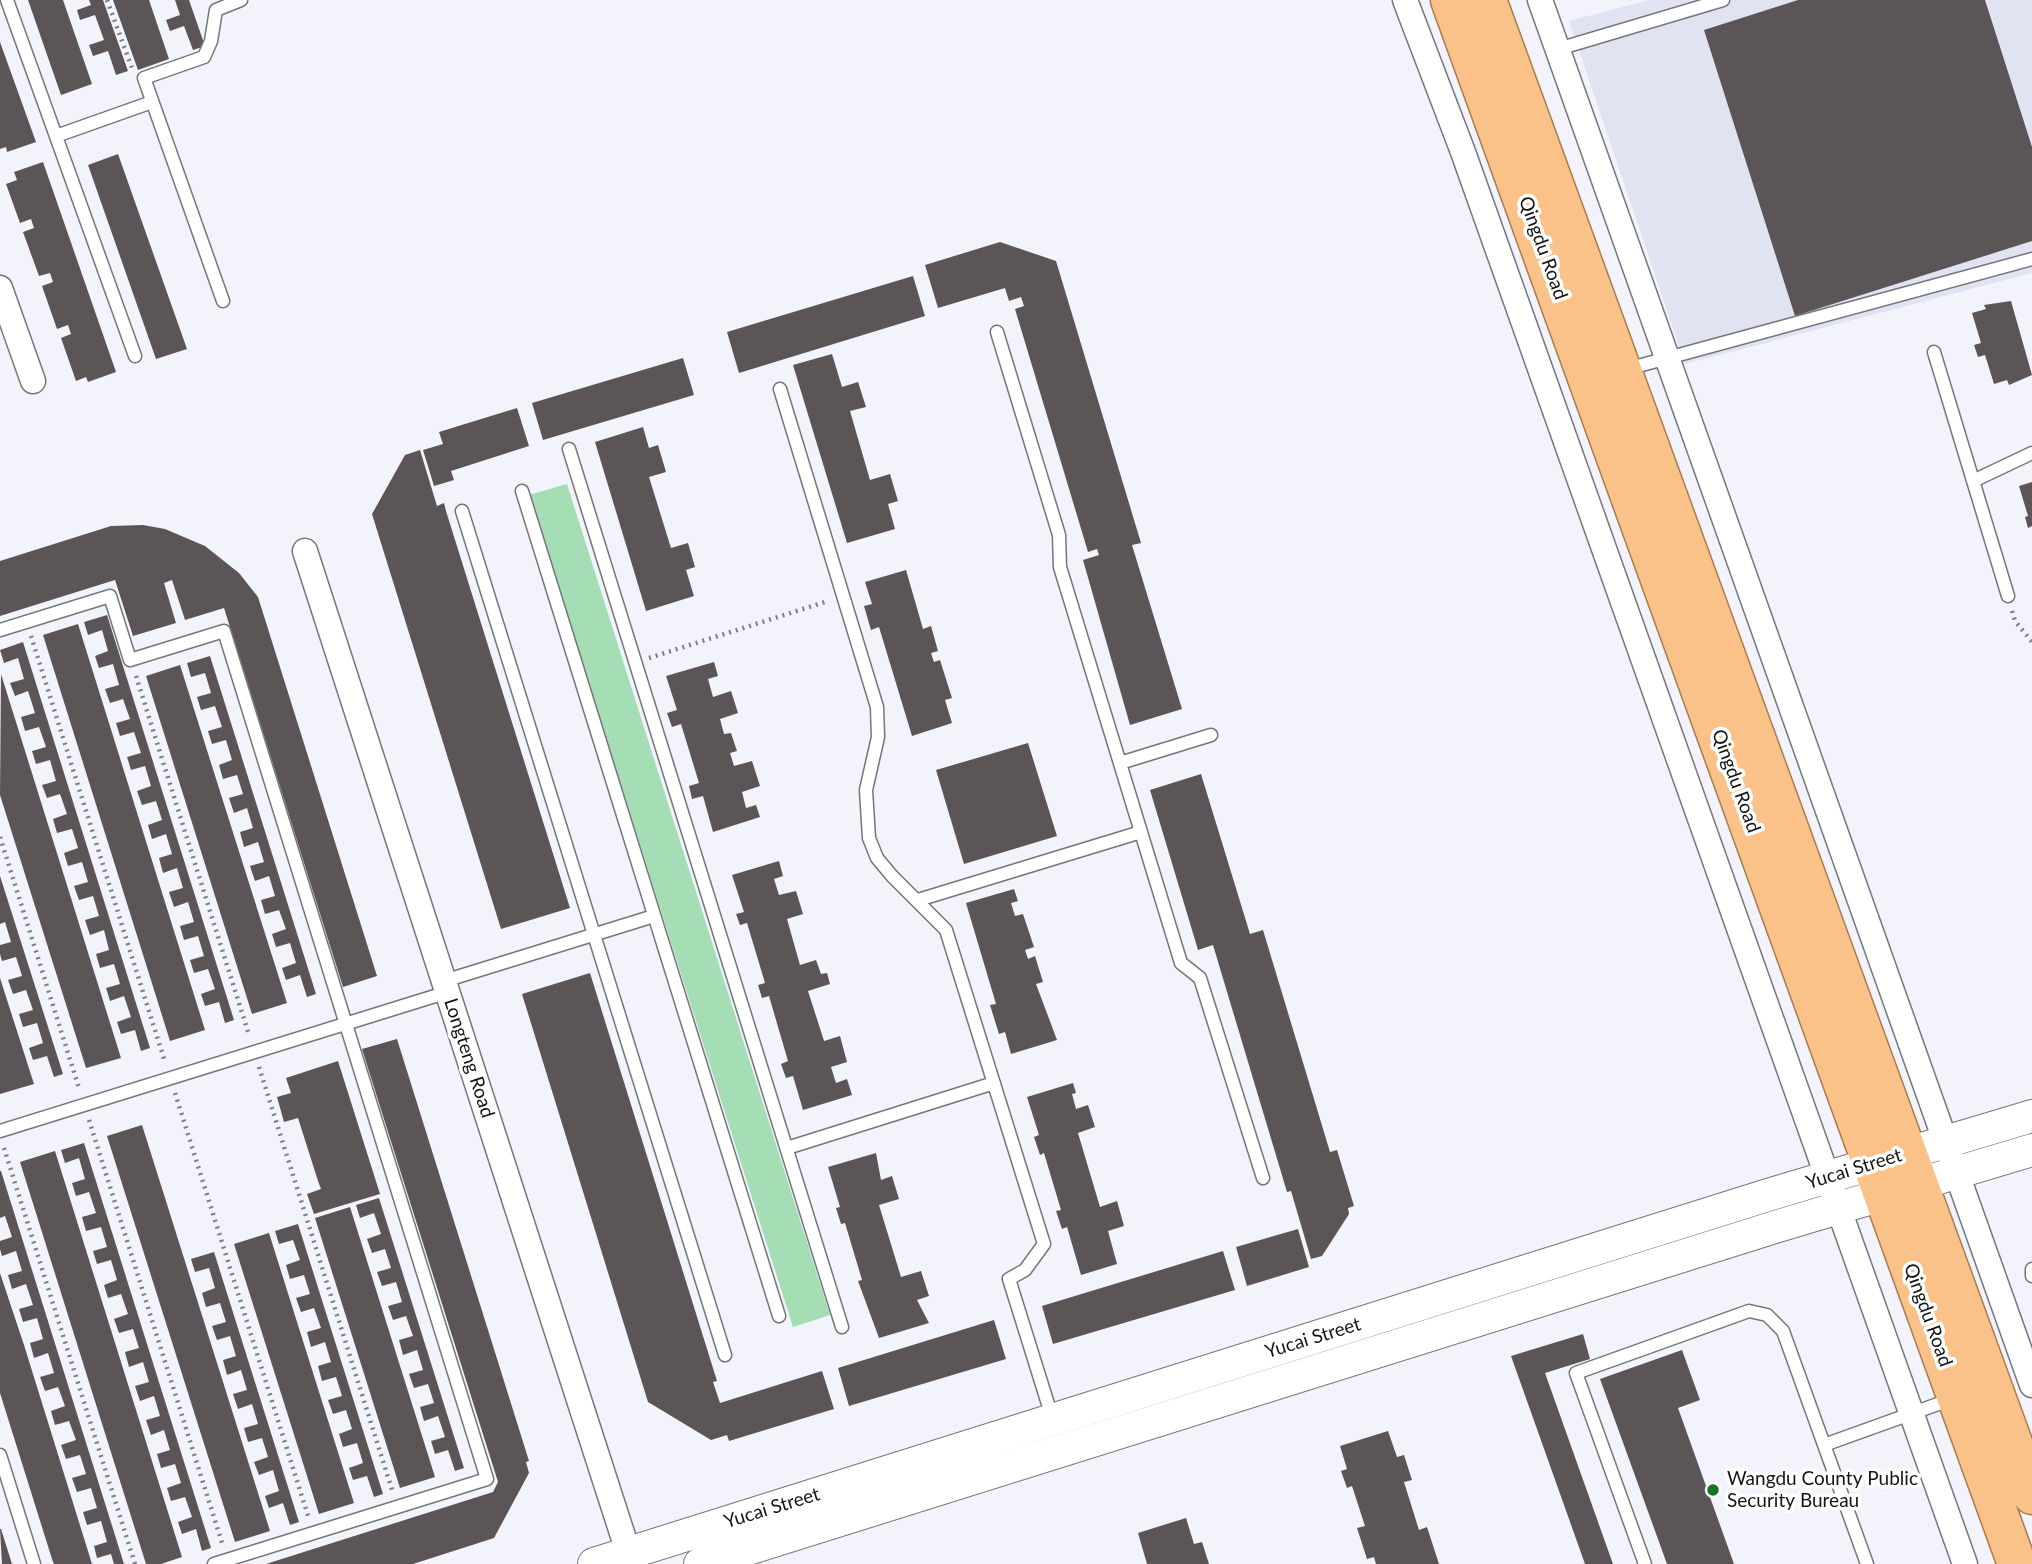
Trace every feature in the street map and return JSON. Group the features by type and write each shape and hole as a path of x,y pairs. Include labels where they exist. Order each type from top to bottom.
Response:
{"highway":[{"name":"Qingdu Road","path":"1450,0 1897,1173 2032,1495"},
{"name":"Qingdu Road","path":"1488,0 1623,370 1897,1173 1957,1397 2017,1564"}],"street":[{"path":"1405,0 1468,165 1965,1564"},
{"path":"1540,0 2032,1385"},
{"path":"0,288 33,380"},
{"name":"Longteng Road","path":"305,551 631,1559"},
{"name":"Yucai Street","path":"700,1564 1838,1208 1945,1142 2032,1116"},
{"name":"Yucai Street","path":"594,1564 631,1559 1053,1420 1827,1178 1956,1172 2032,1150"}],"lane":[{"path":"7,0 135,356"},
{"path":"223,301 144,78 204,57 211,41 216,10 241,0"},
{"path":"1558,49 1723,0"},
{"path":"56,136 152,102"},
{"path":"1623,370 2032,259"},
{"path":"996,332 1059,535 1060,567 1181,963 1200,978 1263,1178"},
{"path":"1934,352 2008,596"},
{"path":"780,389 877,707 878,737 866,790 869,838 877,858 946,930 1044,1244 1026,1270 1009,1279 1053,1420"},
{"path":"569,449 842,1326"},
{"path":"1973,481 2032,453"},
{"path":"522,491 779,1316"},
{"path":"462,511 725,1355"},
{"path":"0,630 110,596 131,660 224,631 487,1479 214,1564"},
{"path":"1120,763 1211,735"},
{"path":"918,901 1141,832"},
{"path":"0,1131 346,1023 594,934 654,916"},
{"path":"787,1148 993,1083"},
{"path":"2032,1269 2032,1276"},
{"path":"1645,1564 1576,1373 1749,1311 1767,1315 1783,1331 1867,1564"},
{"path":"1824,1445 1957,1397"},
{"path":"0,1455 34,1564"}],"path":[{"path":"107,0 134,75 144,78"},
{"path":"635,662 843,596"},
{"path":"2008,596 2015,621 2032,642"},
{"path":"131,660 397,1507"},
{"path":"0,837 228,1560"},
{"path":"0,1136 135,1564"}],"shaded area":[{"path":"1649,0 2032,0 2032,273 1685,364 1569,21"}],"green space":[{"path":"567,484 830,1315 793,1327 529,495"}],"building":[{"path":"28,0 63,0 92,84 61,95"},
{"path":"89,0 103,0 128,71 116,75 108,51 93,56 89,45 104,40 95,15 80,20 77,10 91,5"},
{"path":"113,0 149,0 169,59 138,70"},
{"path":"175,0 189,0 205,46 193,50 184,26 170,31 166,20 180,15"},
{"path":"1798,0 1985,0 2032,147 2032,241 1795,316 1704,30"},
{"path":"0,42 36,142 7,152 6,147 0,149"},
{"path":"118,154 187,349 156,359 88,165"},
{"path":"43,162 116,372 88,382 86,377 76,381 61,338 71,334 68,325 57,329 42,286 53,282 50,273 39,276 23,232 34,228 31,219 20,223 6,184 17,180 14,172"},
{"path":"1000,242 1056,261 1141,543 1132,545 1182,709 1130,725 1083,560 1099,555 1097,549 1088,552 1015,309 1024,306 1021,297 1009,301 1005,288 938,308 925,265"},
{"path":"913,276 925,316 739,373 727,332"},
{"path":"2011,301 2032,375 2009,385 2007,380 1994,384 1985,355 1978,357 1974,345 1981,343 1972,313 1986,309 1984,305"},
{"path":"832,354 842,387 858,382 866,407 850,411 870,480 890,474 898,501 888,504 895,529 847,543 793,365"},
{"path":"683,358 694,395 543,440 532,403"},
{"path":"517,408 529,446 451,471 454,480 434,486 423,450 443,444 439,432"},
{"path":"643,427 649,448 658,445 666,472 649,477 671,548 688,543 695,567 686,570 694,596 646,611 595,442"},
{"path":"420,450 437,506 444,503 570,908 501,929 372,514 405,455"},
{"path":"2032,482 2032,526 2028,528 2025,517 2028,516 2019,486"},
{"path":"143,525 165,529 205,546 239,573 258,597 377,976 343,987 224,608 185,620 172,580 164,583 176,623 133,636 115,580 0,616 0,561 111,526"},
{"path":"906,570 923,629 931,626 938,651 931,653 934,662 940,660 952,698 945,700 952,723 912,736 879,627 871,630 864,606 872,604 865,582"},
{"path":"107,615 234,1020 225,1023 219,1002 205,1006 201,994 215,989 208,969 194,973 190,960 204,956 198,936 184,940 180,926 194,922 188,902 174,907 169,892 183,888 177,868 163,873 159,858 172,854 166,834 152,839 148,825 162,820 156,801 142,805 137,791 151,786 145,766 131,770 127,757 141,753 134,732 120,736 116,723 130,719 123,699 110,703 105,689 119,685 113,664 99,668 95,656 108,651 102,630 88,635 84,622"},
{"path":"78,624 205,1030 170,1041 43,635"},
{"path":"23,642 150,1048 141,1051 135,1030 121,1034 117,1022 131,1017 124,996 110,1001 106,988 120,984 114,964 100,968 96,954 109,950 104,930 90,935 85,920 99,916 93,896 79,900 74,886 88,882 82,862 68,866 64,853 78,848 72,829 57,833 53,819 67,814 60,794 47,798 42,785 56,781 50,760 36,764 32,751 46,747 39,727 25,731 21,717 35,713 28,691 15,696 10,683 24,679 18,658 4,663 0,650"},
{"path":"210,656 316,994 307,997 300,975 286,980 282,968 296,963 290,943 276,947 272,934 286,929 279,910 265,914 261,900 275,896 269,876 255,881 250,866 264,862 258,842 244,847 240,832 253,828 247,808 234,813 229,798 243,794 237,775 223,779 219,765 232,760 226,740 212,744 208,731 222,727 215,706 201,710 197,697 211,693 205,673 191,677 187,663"},
{"path":"714,662 718,676 708,679 713,697 731,691 738,713 720,719 724,734 731,733 737,751 730,753 734,766 752,761 760,786 742,792 746,808 756,805 760,817 713,832 703,796 692,799 689,786 699,783 681,724 672,727 667,713 677,710 666,676"},
{"path":"180,665 287,1003 252,1014 146,676"},
{"path":"1,674 121,1058 86,1068 0,795"},
{"path":"1028,743 1057,836 964,864 936,770"},
{"path":"1201,774 1250,934 1263,930 1330,1152 1337,1150 1354,1206 1348,1208 1349,1214 1322,1256 1311,1259 1291,1191 1287,1192 1213,945 1198,950 1150,790"},
{"path":"779,861 783,876 774,879 779,895 796,891 803,914 787,919 800,965 816,960 821,974 827,973 830,984 808,991 824,1041 840,1036 847,1062 831,1067 836,1083 847,1079 852,1095 803,1110 793,1076 786,1078 781,1064 788,1061 769,996 762,998 758,985 765,983 747,923 740,925 736,914 744,912 732,875"},
{"path":"0,876 63,1074 54,1077 47,1056 33,1060 29,1048 43,1043 37,1023 23,1027 19,1014 33,1010 26,990 13,994 8,980 22,976 16,957 2,961 0,954 0,945 11,942 5,922 0,924"},
{"path":"1014,889 1018,901 1011,903 1015,916 1023,914 1034,947 1025,950 1028,959 1035,956 1043,982 1036,984 1057,1040 1011,1054 1005,1032 999,1034 990,1005 996,1004 966,903"},
{"path":"590,973 717,1381 713,1382 720,1403 822,1371 834,1409 729,1441 727,1435 711,1440 648,1402 522,994"},
{"path":"0,978 34,1084 0,1094"},
{"path":"397,1039 529,1461 526,1462 529,1473 494,1538 413,1564 266,1564 493,1492 498,1482 362,1049"},
{"path":"338,1061 380,1194 314,1214 307,1194 321,1189 298,1118 284,1122 277,1097 291,1093 286,1078"},
{"path":"1073,1083 1076,1093 1072,1094 1076,1109 1088,1105 1095,1127 1078,1133 1100,1207 1117,1201 1124,1226 1108,1231 1117,1264 1081,1275 1067,1227 1062,1229 1056,1211 1061,1210 1044,1153 1040,1155 1034,1137 1039,1135 1027,1097"},
{"path":"142,1125 270,1531 235,1542 107,1136"},
{"path":"84,1143 211,1548 202,1551 196,1529 182,1534 178,1522 192,1517 185,1497 171,1501 167,1488 181,1483 175,1464 161,1468 157,1454 170,1450 164,1430 151,1435 146,1420 160,1416 154,1396 140,1401 135,1386 149,1382 143,1362 129,1367 125,1352 139,1348 133,1329 119,1333 114,1319 128,1314 121,1294 108,1298 104,1285 117,1280 111,1260 97,1264 93,1251 107,1247 101,1227 86,1231 82,1217 96,1213 89,1192 76,1196 72,1183 85,1179 79,1158 65,1163 61,1150"},
{"path":"55,1151 182,1557 161,1564 146,1564 20,1162"},
{"path":"876,1153 881,1180 892,1176 899,1199 879,1205 901,1277 921,1271 929,1296 917,1300 929,1323 879,1338 858,1281 862,1280 845,1223 841,1224 836,1208 840,1207 828,1167"},
{"path":"0,1171 124,1564 114,1564 111,1554 97,1558 94,1546 107,1542 101,1521 87,1525 83,1512 97,1508 91,1488 77,1492 72,1478 86,1474 80,1455 66,1459 61,1445 76,1440 69,1421 55,1425 51,1411 65,1406 58,1387 45,1391 40,1377 54,1373 48,1353 34,1358 30,1343 43,1339 37,1318 23,1322 19,1309 33,1305 26,1284 12,1289 8,1275 22,1271 16,1251 2,1256 0,1249 0,1241 12,1237 5,1216 0,1218"},
{"path":"379,1198 464,1468 455,1471 448,1450 435,1454 431,1441 445,1437 438,1416 424,1421 420,1407 434,1403 428,1384 414,1388 409,1374 423,1370 417,1350 403,1355 399,1340 413,1336 406,1316 393,1320 388,1306 402,1302 396,1282 382,1286 377,1272 391,1268 385,1249 372,1253 367,1239 381,1234 374,1213 360,1218 356,1205"},
{"path":"350,1207 435,1477 400,1488 315,1218"},
{"path":"298,1224 383,1494 374,1497 367,1476 353,1480 349,1468 363,1463 357,1443 343,1447 339,1434 352,1429 346,1410 333,1414 328,1400 342,1396 336,1377 322,1381 318,1366 331,1362 325,1342 311,1347 307,1332 321,1328 314,1308 301,1312 296,1298 310,1294 304,1275 290,1279 286,1265 300,1260 293,1240 279,1244 275,1231"},
{"path":"1298,1229 1309,1267 1247,1286 1236,1247"},
{"path":"269,1233 354,1503 319,1514 234,1244"},
{"path":"1223,1251 1235,1290 1053,1344 1042,1306"},
{"path":"214,1252 299,1522 290,1525 283,1503 269,1508 265,1496 279,1491 273,1470 259,1475 254,1462 268,1457 262,1438 248,1442 244,1428 258,1424 252,1404 238,1409 233,1394 247,1390 241,1370 227,1375 223,1360 236,1356 230,1336 217,1340 212,1326 226,1322 220,1303 206,1307 202,1293 215,1288 209,1268 195,1272 191,1259"},
{"path":"0,1273 92,1564 54,1564 52,1559 0,1393"},
{"path":"994,1320 1006,1359 849,1406 838,1368"},
{"path":"1583,1334 1590,1359 1545,1373 1613,1564 1585,1564 1511,1356"},
{"path":"1682,1350 1700,1400 1678,1408 1734,1564 1667,1564 1600,1379"},
{"path":"1388,1431 1397,1457 1404,1455 1412,1480 1404,1482 1419,1530 1427,1527 1439,1564 1376,1564 1374,1557 1367,1559 1357,1528 1365,1526 1352,1486 1347,1488 1341,1471 1347,1469 1340,1446"},
{"path":"1186,1518 1194,1544 1202,1542 1209,1564 1147,1564 1138,1533"},
{"path":"1,1529 12,1564 2,1564"}],"place":[{"name":"Wangdu County Public Security Bureau","path":"1713,1490"}]}
